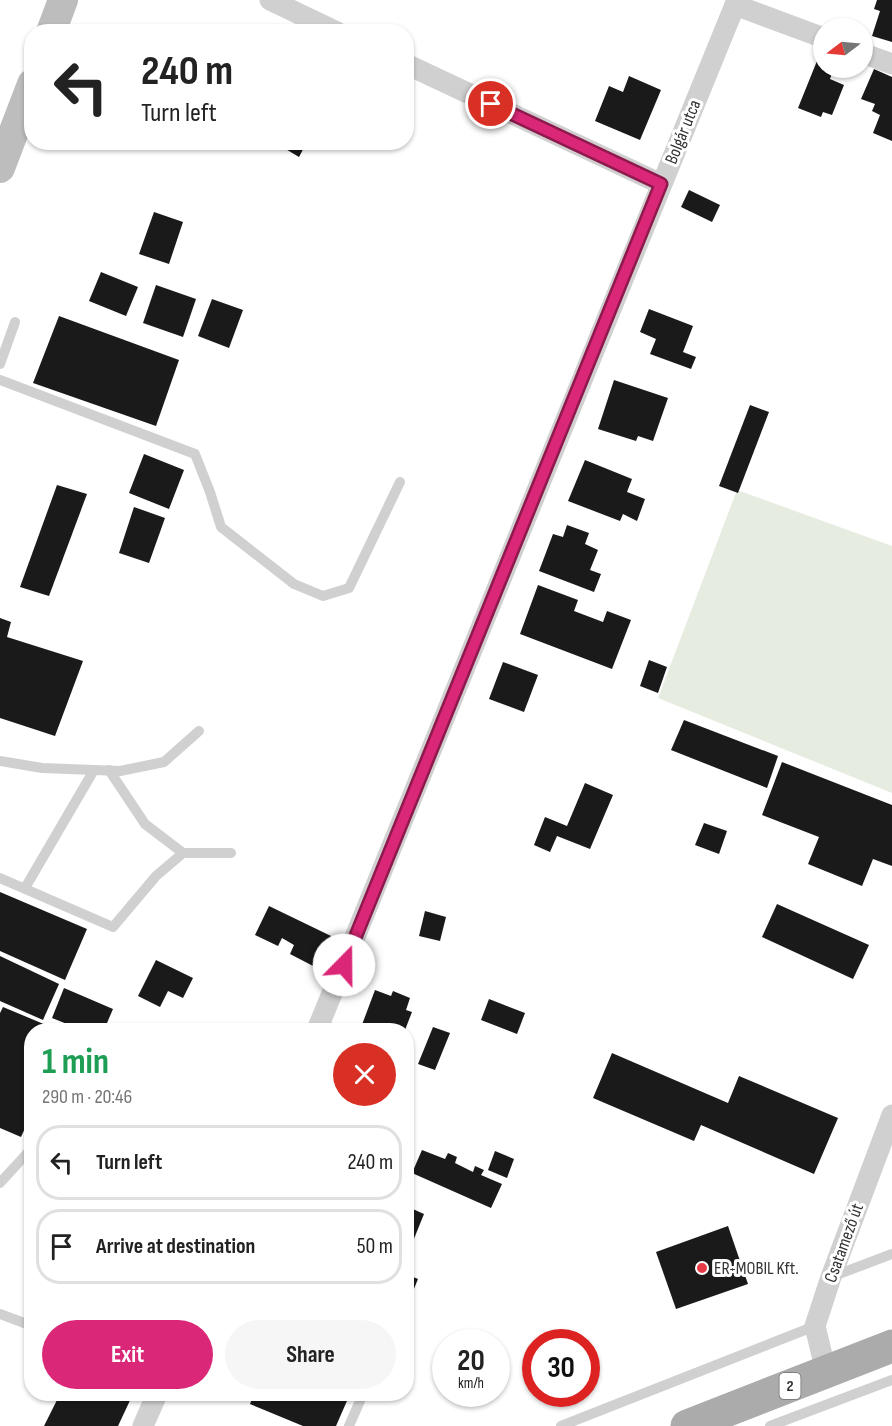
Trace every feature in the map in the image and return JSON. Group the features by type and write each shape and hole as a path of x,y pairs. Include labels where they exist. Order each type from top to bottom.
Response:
{"main road":[{"path":"54,24 63,0"},
{"path":"2,156 24,103"},
{"name":"2","path":"687,1426 892,1346"}],"street":[{"path":"270,0 320,24"},
{"path":"736,2 813,34"},
{"name":"Bolgár utca","path":"320,1023 736,2"},
{"path":"873,57 892,64"},
{"path":"414,68 661,184"},
{"name":"Csatamező út","path":"815,1326 892,1115"},
{"path":"815,1326 826,1372"},
{"path":"143,1426 154,1401"}],"lane":[{"path":"0,364 15,322"},
{"path":"0,380 195,454 221,527 294,584 323,596 350,588 400,482"},
{"path":"0,761 42,768 120,771 164,762 199,731"},
{"path":"25,888 94,770"},
{"path":"109,770 145,824 183,853 231,853"},
{"path":"0,878 113,927 156,876 183,853"},
{"path":"0,1183 24,1157"},
{"path":"831,1277 892,1254"},
{"path":"0,1314 24,1323"},
{"path":"561,1426 815,1326"},
{"path":"770,1426 892,1380"},
{"path":"349,1426 360,1401"}],"shaded area":[{"path":"737,490 892,546 892,793 658,698"}],"building":[{"path":"877,0 892,0 892,42 873,36 880,11 874,9"},
{"path":"874,69 892,77 892,141 873,133 880,115 872,111 875,104 861,99 870,78 873,78"},
{"path":"813,71 813,78 830,78 844,85 832,115 823,112 821,117 798,108"},
{"path":"629,76 661,90 640,140 595,121 609,86 623,92"},
{"path":"287,150 303,150 299,157"},
{"path":"689,190 720,205 712,222 681,207"},
{"path":"154,212 183,222 169,264 139,254"},
{"path":"101,272 138,287 126,316 89,301"},
{"path":"156,285 196,299 183,337 143,323"},
{"path":"212,299 243,310 229,348 198,336"},
{"path":"649,309 693,326 683,352 696,357 691,369 650,354 656,339 640,332"},
{"path":"59,316 179,360 156,426 33,383"},
{"path":"614,380 668,398 653,441 638,436 636,441 598,429"},
{"path":"750,405 769,412 738,493 719,486"},
{"path":"144,454 184,470 169,509 129,493"},
{"path":"585,460 632,479 627,492 645,499 637,521 623,514 620,521 568,501"},
{"path":"57,485 87,494 49,596 20,587"},
{"path":"134,507 165,518 149,563 119,553"},
{"path":"567,525 589,533 585,544 598,550 590,570 601,574 594,592 539,571 553,534 563,537"},
{"path":"538,585 578,600 574,611 603,622 607,611 631,620 612,669 520,634"},
{"path":"0,618 11,622 7,637 83,661 55,736 0,718"},
{"path":"649,660 667,667 658,693 640,686"},
{"path":"503,662 538,675 524,712 489,699"},
{"path":"684,720 778,756 767,788 671,750"},
{"path":"782,762 892,805 892,866 873,859 862,886 808,864 819,837 762,815"},
{"path":"585,783 613,795 590,849 557,836 550,852 534,845 545,817 567,826"},
{"path":"704,823 727,831 719,854 695,845"},
{"path":"0,892 87,929 65,980 0,951"},
{"path":"777,904 869,945 853,979 762,937"},
{"path":"269,906 331,936 315,967 290,954 294,945 282,938 278,946 255,935"},
{"path":"425,911 446,917 440,941 419,936"},
{"path":"0,956 59,984 43,1020 0,1001"},
{"path":"156,960 193,978 183,998 168,991 160,1007 138,996"},
{"path":"64,988 113,1009 107,1023 64,1023 52,1018"},
{"path":"375,990 391,996 393,991 410,998 406,1010 412,1012 408,1023 363,1023"},
{"path":"489,999 525,1013 517,1034 481,1020"},
{"path":"3,1007 41,1023 24,1023 24,1130 21,1137 0,1128 0,1013"},
{"path":"433,1027 450,1033 435,1070 418,1064"},
{"path":"612,1053 728,1103 739,1076 838,1118 814,1174 701,1125 694,1141 593,1098"},
{"path":"422,1150 445,1159 448,1153 457,1157 455,1163 473,1172 475,1166 484,1170 481,1175 502,1184 491,1208 414,1174"},
{"path":"495,1151 514,1159 507,1178 488,1170"},
{"path":"414,1210 424,1214 414,1239"},
{"name":"ER-MOBIL Kft.","path":"728,1226 748,1284 676,1309 656,1252"},
{"path":"414,1277 418,1279 414,1289"},
{"path":"56,1401 130,1401 118,1426 44,1426"},
{"path":"251,1401 347,1401 336,1426 303,1426 250,1404"}],"place":[{"name":"ER-MOBIL Kft.","path":"702,1268"}],"route":[{"path":"344,965 661,184 491,104"}]}
